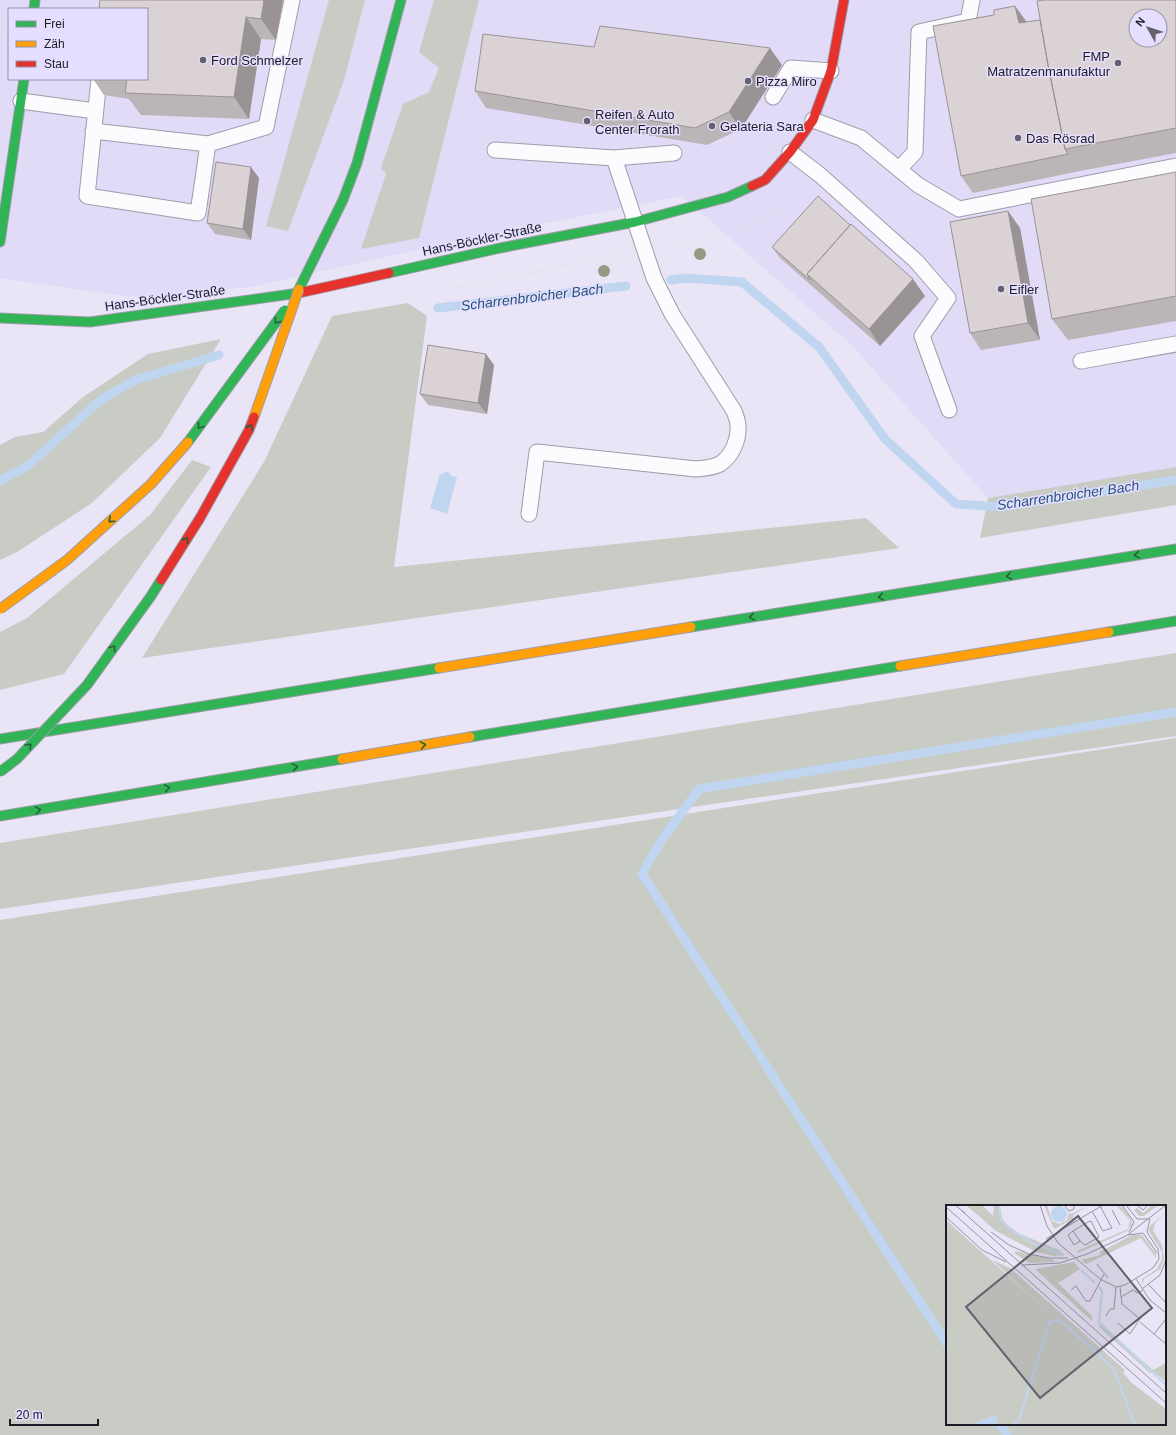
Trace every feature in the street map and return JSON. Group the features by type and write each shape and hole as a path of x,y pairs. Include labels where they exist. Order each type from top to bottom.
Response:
{"main road":[{"path":"0,772 17,759 86,685 150,596 200,518 249,430 300,289 343,200 357,163 401,0"},
{"name":"Hans-Böckler-Straße","path":"0,318 90,322 290,295 500,248 635,222 728,197 765,180 790,152 813,120 832,71 844,0"},
{"path":"0,242 24,80"},
{"path":"0,609 67,560 152,484 192,437 300,289"},
{"path":"0,739 1176,549"},
{"path":"0,816 740,692 1176,621"}],"lane":[{"path":"93,131 208,144 266,127 292,0"},
{"path":"899,169 915,152 919,32 968,21 972,0"},
{"path":"773,97 791,68 832,71"},
{"path":"99,80 87,196 198,213 208,144"},
{"path":"21,101 95,111"},
{"path":"813,120 860,138 918,185 959,209 1176,166"},
{"path":"495,150 614,158 674,153"},
{"path":"790,152 820,176 916,261 948,298 922,336 949,410"},
{"path":"530,514 537,452 708,468 720,464 731,453 737,440 739,425 734,411 672,314 654,278 614,158"},
{"path":"1081,361 1176,344"}],"path":[{"path":"0,47 7,0"}],"shaded area":[{"path":"0,0 1176,0 1176,467 988,498 852,346 682,196 471,238 251,287 129,297 0,278"},
{"path":"329,0 365,0 344,80 288,231 266,226"},
{"path":"434,0 479,0 419,238 361,249 386,174 381,168 403,104 429,92 439,68 419,52"},
{"path":"408,303 427,316 394,567 866,518 899,548 142,658 264,462 332,316"},
{"path":"221,339 160,438 92,503 17,552 0,560 0,445 15,437 43,432 83,397 148,354"},
{"path":"192,460 211,467 64,674 0,690 0,632 27,618 150,515"},
{"path":"1176,467 1176,505 980,538 988,498"},
{"path":"1176,653 1176,736 0,909 0,843"},
{"path":"1176,738 1176,1435 0,1435 0,920"}],"water":[{"path":"445,472 457,477 447,514 430,508 440,474"}],"building":[{"name":"Ford Schmelzer","path":"100,0 264,0 261,19 246,17 234,97 125,93 127,80 148,80 148,8 99,8"},
{"name":"FMP Matratzenmanufaktur","path":"1176,0 1176,128 1065,149 1037,1"},
{"path":"1015,6 1019,23 1040,20 1065,149 1068,154 961,176 933,26 994,15 994,10"},
{"path":"600,26 770,48 729,112 695,128 475,91 483,34 594,47"},
{"path":"216,162 251,167 243,229 207,223"},
{"path":"1176,172 1176,296 1052,319 1031,199"},
{"path":"818,196 850,225 807,274 810,280 772,247"},
{"name":"Eifler","path":"1008,211 1028,323 970,333 950,222"},
{"path":"851,224 913,279 869,329 807,274"},
{"path":"428,345 486,354 478,403 420,394"}],"waterway":[{"name":"Scharrenbroicher Bach","path":"671,280 686,278 742,282 819,347 885,439 956,504 1001,507 1176,480"},
{"name":"Scharrenbroicher Bach","path":"438,308 626,286"},
{"name":"Scharrenbroicher Bach","path":"0,481 29,465 99,401 135,380 219,355"},
{"path":"946,1342 642,874 661,841 699,789 1176,712"},
{"path":"1001,1425 1007,1435"}],"traffic: fast":[{"path":"34,8 35,0"},
{"path":"299,289 343,200 357,163 401,0"},
{"path":"0,242 24,80"},
{"path":"389,273 500,248 635,222 728,197 752,186"},
{"path":"0,318 90,322 299,293"},
{"path":"188,442 285,310"},
{"path":"691,627 1176,549"},
{"path":"0,772 17,759 87,685 161,580"},
{"path":"1109,632 1176,621"},
{"path":"470,737 900,666"},
{"path":"0,739 439,668"},
{"path":"0,816 342,759"}],"traffic: slow":[{"path":"254,417 299,289"},
{"path":"0,609 67,560 151,484 188,442"},
{"path":"439,668 691,627"},
{"path":"900,666 1109,632"},
{"path":"342,759 470,737"}],"traffic: jam":[{"path":"752,186 765,180 790,152 813,120 831,71 844,0"},
{"path":"299,293 389,273"},
{"path":"161,580 200,518 249,430 254,417"}],"place":[{"name":"Ford Schmelzer","path":"203,60"},
{"name":"FMP Matratzenmanufaktur","path":"1118,63"},
{"name":"Pizza Miro","path":"748,81"},
{"name":"Reifen & Auto Center Frorath","path":"587,121"},
{"name":"Gelateria Sara","path":"712,126"},
{"name":"Das Rösrad","path":"1018,138"},
{"name":"Eifler","path":"1001,289"}]}
